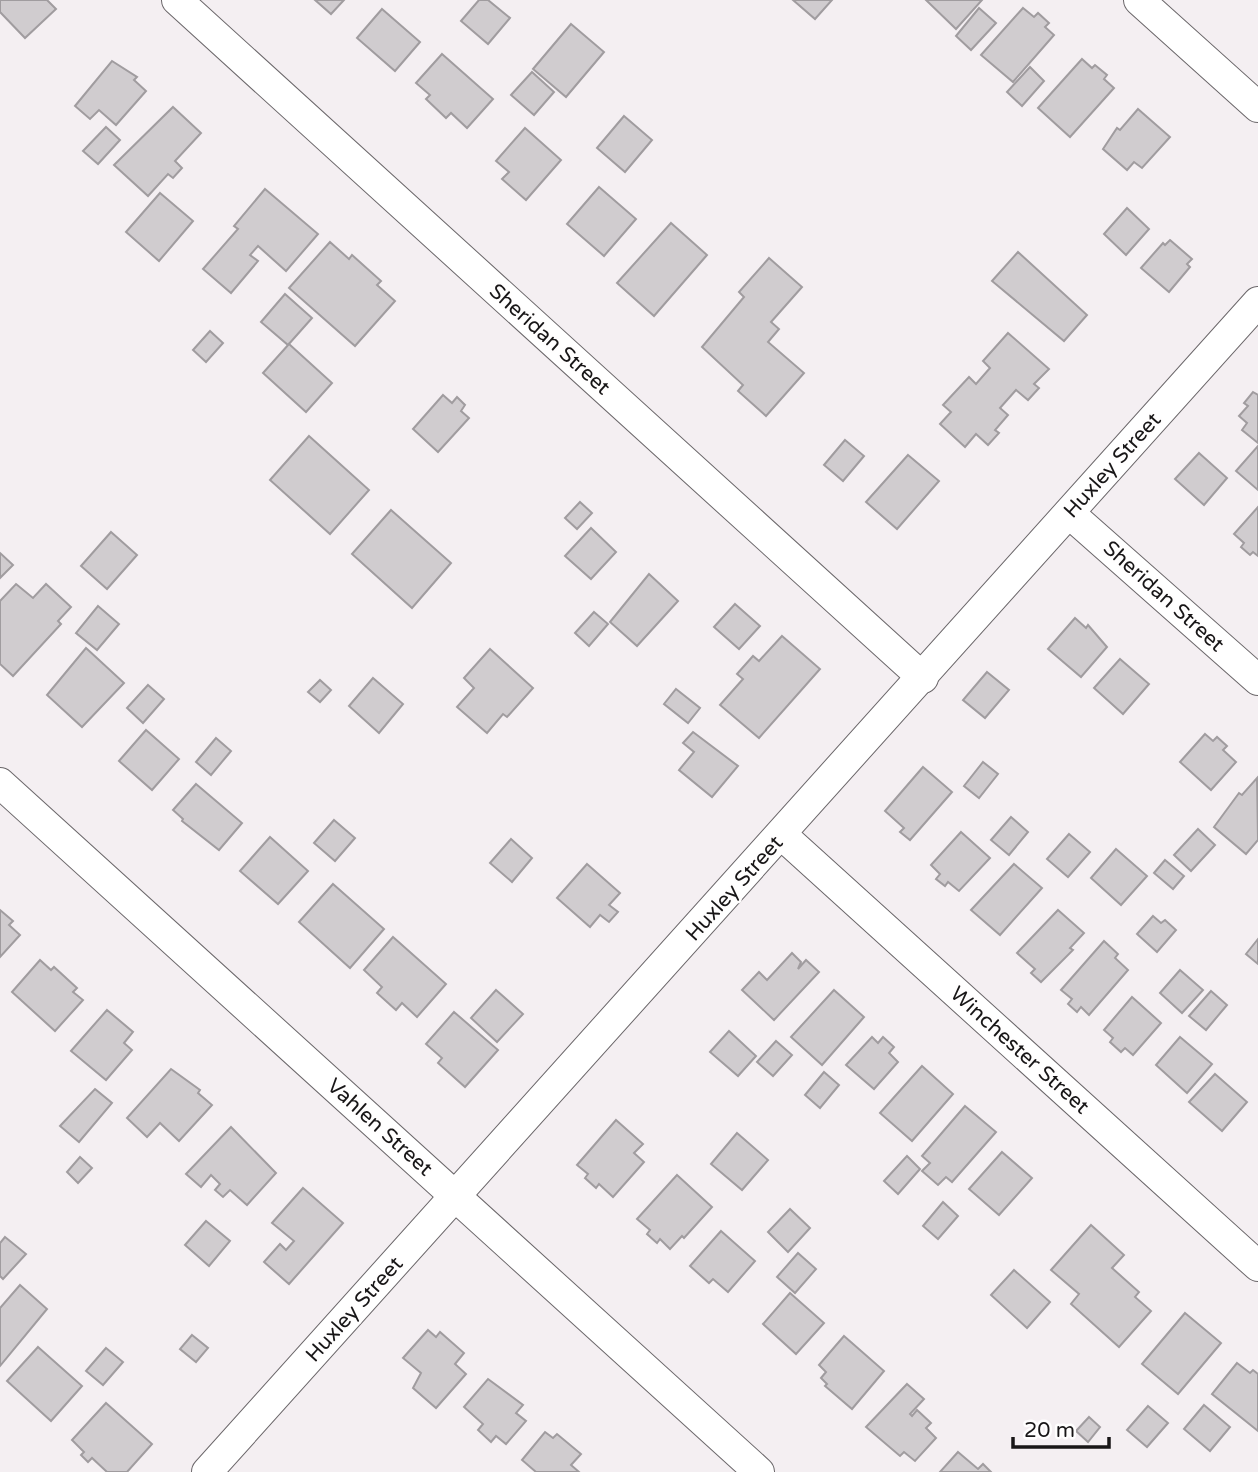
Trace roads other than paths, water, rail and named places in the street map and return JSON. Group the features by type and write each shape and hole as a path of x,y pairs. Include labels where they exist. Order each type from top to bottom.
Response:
{"street":[{"name":"Sheridan Street","path":"177,0 923,678"},
{"path":"1139,0 1258,107"},
{"name":"Huxley Street","path":"207,1472 1258,302"},
{"name":"Sheridan Street","path":"1069,513 1258,680"},
{"name":"Vahlen Street","path":"0,783 759,1472"},
{"name":"Winchester Street","path":"782,835 1258,1266"}]}
